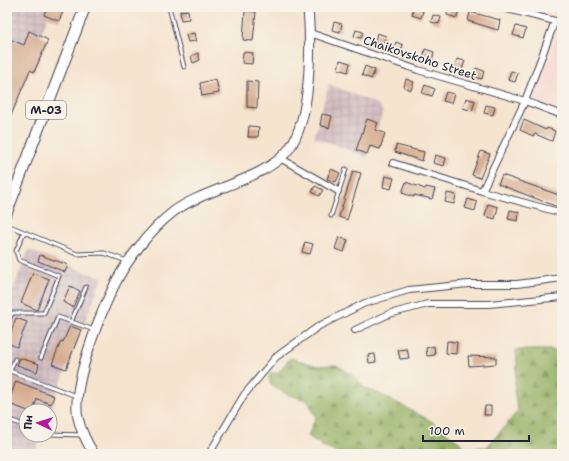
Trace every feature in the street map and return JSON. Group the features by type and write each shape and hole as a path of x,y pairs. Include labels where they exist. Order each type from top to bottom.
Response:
{"highway":[{"name":"М-03","path":"7,212 85,7"}],"main road":[{"path":"94,454 84,435 78,417 78,386 96,330 113,288 129,262 145,241 172,213 198,197 255,175 288,150 297,135 303,116 307,84 310,33 308,7"}],"street":[{"path":"482,191 525,101 555,21 499,7"},
{"name":"Chaikovskoho Street","path":"310,33 418,70 525,101 562,114"},
{"path":"277,159 338,191"},
{"path":"393,162 482,191 562,213"},
{"path":"209,454 244,395 276,357 325,323 366,303 409,290 469,284 517,284 562,278"},
{"path":"355,330 389,314 428,304 489,304 562,297"}],"lane":[{"path":"169,7 184,67"},
{"path":"331,216 346,169"},
{"path":"7,225 77,254 104,252 129,262"},
{"path":"7,325 12,313 44,313 59,276 19,260 16,250 24,232"},
{"path":"71,322 86,287"},
{"path":"42,358 58,317 96,330"},
{"path":"15,359 10,371 78,397"},
{"path":"7,419 18,423"},
{"path":"58,434 84,435"}],"shaded area":[{"path":"7,7 65,7 59,21 48,17 40,36 48,40 34,72 29,69 9,121 7,121"},
{"path":"535,7 562,7 562,12"},
{"path":"562,23 562,103 559,107 548,106 538,102 534,96"},
{"path":"329,84 377,104 383,112 367,157 314,137"},
{"path":"29,250 102,278 53,403 18,403 18,443 38,443 34,454 7,454 7,304"}],"green space":[{"path":"516,350 553,350 562,355 562,454 339,454 324,447 308,436 316,417 307,400 288,395 271,385 269,378 271,373 278,373 290,358 318,366 336,365 352,374 365,388 382,395 431,421 467,448 487,447 518,411 514,391 517,365"}],"building":[{"path":"47,7 65,7 59,21 44,15"},
{"path":"449,7 459,8 457,18 447,15"},
{"path":"413,8 423,11 421,18 412,15"},
{"path":"188,10 189,19 181,20 180,11"},
{"path":"245,11 256,12 253,41 243,40"},
{"path":"470,12 500,20 498,30 468,21"},
{"path":"433,15 441,17 439,24 431,22"},
{"path":"334,22 342,24 340,32 332,30"},
{"path":"516,26 526,29 523,38 513,35"},
{"path":"356,30 363,32 361,38 354,36"},
{"path":"29,31 48,40 34,72 30,70 7,125 7,38 24,45"},
{"path":"194,33 196,41 188,42 186,35"},
{"path":"377,33 386,36 383,44 375,42"},
{"path":"396,42 403,45 400,52 393,50"},
{"path":"425,49 434,52 432,61 423,59"},
{"path":"243,52 253,53 252,64 242,63"},
{"path":"198,53 200,60 193,63 191,56"},
{"path":"457,59 465,61 461,72 454,69"},
{"path":"340,60 350,63 348,72 338,69"},
{"path":"365,66 375,70 371,79 362,75"},
{"path":"476,68 484,71 482,79 473,77"},
{"path":"511,71 518,73 515,82 508,80"},
{"path":"216,79 219,93 202,96 200,83"},
{"path":"406,79 414,82 411,90 404,87"},
{"path":"247,81 258,82 257,108 247,107"},
{"path":"425,85 435,89 432,96 422,93"},
{"path":"446,92 454,94 451,103 443,101"},
{"path":"466,98 475,101 472,111 463,108"},
{"path":"486,105 495,107 493,115 484,113"},
{"path":"322,114 332,116 329,128 320,125"},
{"path":"367,119 378,123 375,130 385,133 380,149 370,146 367,154 356,150"},
{"path":"524,120 546,130 547,128 555,131 552,141 535,134 533,136 520,130"},
{"path":"249,126 259,127 258,137 248,137"},
{"path":"396,145 424,152 422,161 395,152"},
{"path":"481,151 490,154 480,178 472,175"},
{"path":"435,155 446,158 444,166 433,163"},
{"path":"331,169 340,173 336,182 327,179"},
{"path":"353,171 361,173 347,220 339,217"},
{"path":"502,175 562,196 558,207 498,184"},
{"path":"385,176 394,178 391,189 383,187"},
{"path":"406,182 425,189 426,187 435,189 432,199 414,195 414,197 402,193"},
{"path":"315,186 323,190 319,196 312,192"},
{"path":"447,193 456,195 454,204 445,202"},
{"path":"468,199 477,202 475,211 465,208"},
{"path":"488,204 498,207 495,219 485,216"},
{"path":"510,210 519,212 518,221 508,219"},
{"path":"339,237 348,240 344,252 335,249"},
{"path":"305,242 313,244 310,254 302,252"},
{"path":"40,255 68,265 65,272 38,261"},
{"path":"33,273 49,279 37,310 21,303"},
{"path":"70,286 80,291 73,307 63,302"},
{"path":"16,318 27,322 17,347 7,343"},
{"path":"70,326 81,330 66,369 52,364 61,341 63,342"},
{"path":"447,341 457,342 456,354 446,353"},
{"path":"434,346 435,355 427,356 426,348"},
{"path":"407,349 409,358 400,359 398,350"},
{"path":"375,354 376,362 369,363 368,355"},
{"path":"468,356 496,357 496,364 469,366"},
{"path":"20,358 39,364 37,372 17,365"},
{"path":"16,381 54,396 51,403 37,399 36,403 18,403 18,407 7,403 7,393 11,395"},
{"path":"485,406 491,406 491,415 484,415"}]}
